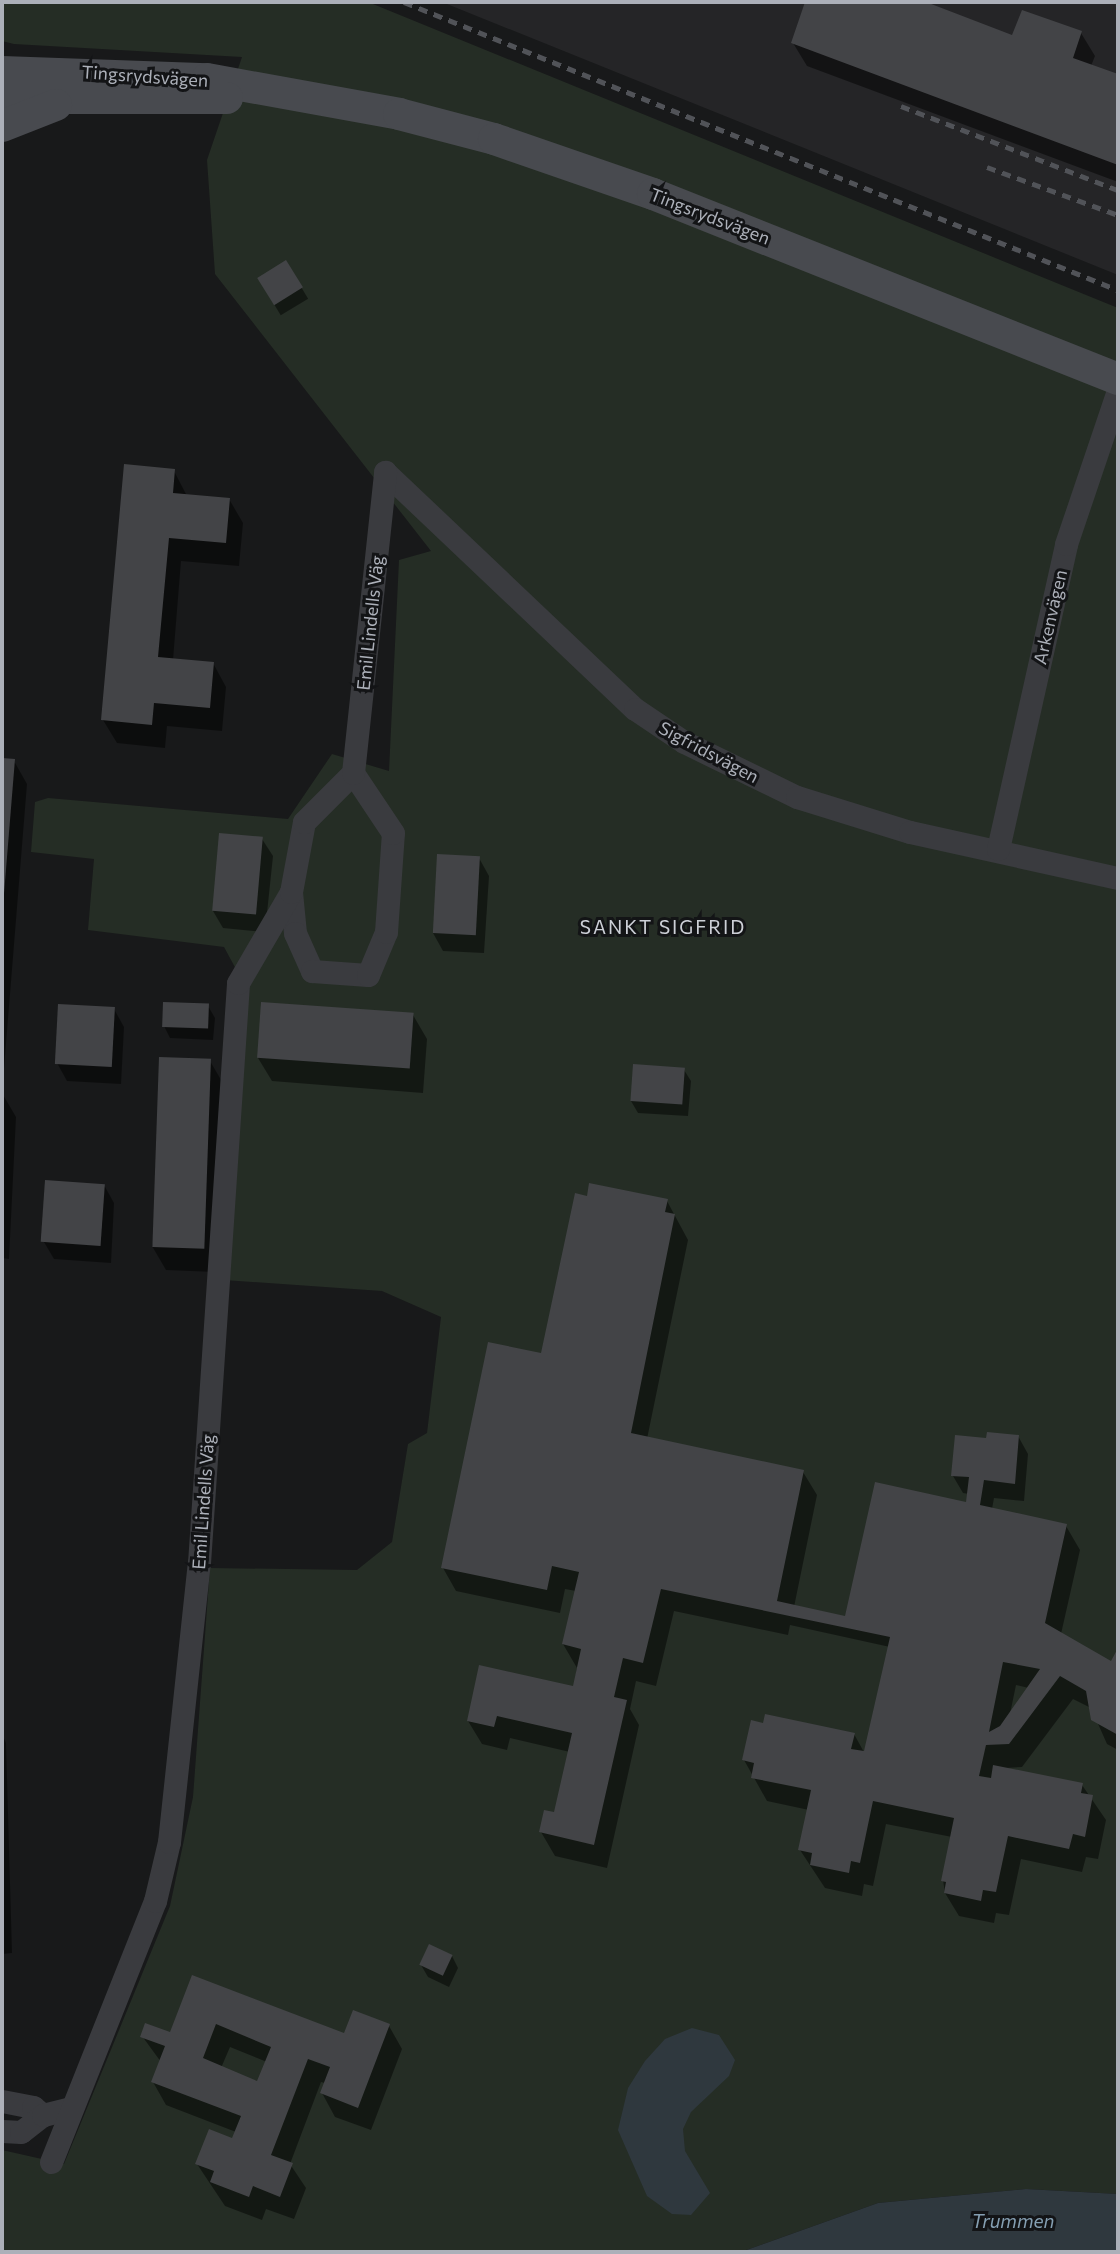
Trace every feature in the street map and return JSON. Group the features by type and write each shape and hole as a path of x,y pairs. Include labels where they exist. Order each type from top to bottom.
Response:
{"street":[{"path":"2,54 73,63 100,73"},
{"name":"Tingsrydsvägen","path":"2,72 100,73 207,79 399,114 574,165 1118,379"},
{"name":"Tingsrydsvägen","path":"2,98 207,100 288,94"},
{"path":"2,126 74,99"},
{"name":"Arkenvägen","path":"998,849 1066,544 1118,390"},
{"name":"Sigfridsvägen","path":"385,472 635,709 684,742 797,797 910,831 1118,878"},
{"name":"Emil Lindells Väg","path":"353,773 393,833 386,932 368,975 312,971 295,933 291,892 304,822 353,773 385,472"},
{"name":"Emil Lindells Väg","path":"51,2162 155,1901 169,1842 199,1563 237,983 291,892"},
{"path":"2,2101 33,2107 43,2115"},
{"path":"2,2131 21,2132 43,2115 71,2108"}],"shaded area":[{"path":"2,2 368,2 1118,308 1118,2194 1026,2189 878,2203 741,2252 2,2252 2,2150 64,2164 170,1906 193,1797 210,1568 357,1570 392,1542 408,1444 427,1433 441,1317 382,1291 224,1280 244,984 224,947 88,930 94,859 31,852 35,802 48,798 288,819 332,754 389,771 399,560 431,551 215,274 207,160 242,57 14,44 2,41"},
{"path":"442,2 1118,2 1118,275 710,110"}],"water":[{"path":"692,2028 719,2035 735,2060 729,2076 691,2112 683,2129 685,2151 710,2193 691,2215 672,2214 647,2196 618,2130 628,2088 645,2061 665,2039"},
{"name":"Trummen","path":"1026,2189 1118,2194 1118,2252 741,2252 878,2203"}],"building":[{"path":"805,2 926,2 1012,35 1022,10 1082,31 1073,58 1118,74 1118,165 791,43"},
{"path":"286,260 303,287 274,305 257,278"},
{"path":"124,464 175,469 173,493 230,498 226,543 169,538 158,657 214,662 210,708 154,703 152,725 101,720"},
{"path":"2,758 15,759 4,894 2,894"},
{"path":"219,833 263,837 256,915 212,911"},
{"path":"437,854 480,856 476,935 433,933"},
{"path":"163,1002 209,1004 208,1029 162,1027"},
{"path":"261,1002 414,1013 410,1069 257,1058"},
{"path":"58,1004 115,1007 112,1067 55,1064"},
{"path":"159,1057 211,1059 204,1249 152,1247"},
{"path":"633,1064 685,1068 682,1105 630,1101"},
{"path":"45,1180 105,1184 101,1246 41,1242"},
{"path":"589,1183 668,1199 665,1212 675,1214 631,1433 804,1470 777,1601 845,1616 875,1482 966,1502 969,1477 951,1476 955,1435 986,1438 987,1432 1019,1435 1015,1484 984,1480 980,1505 1067,1524 1045,1623 1111,1661 1118,1648 1118,1735 1091,1720 1086,1691 1060,1676 1009,1744 986,1745 979,1776 991,1778 993,1765 1083,1783 1081,1793 1093,1795 1085,1837 1073,1834 1069,1849 1008,1836 996,1892 983,1890 981,1901 944,1893 946,1882 941,1881 954,1818 873,1801 860,1863 851,1861 849,1873 810,1865 812,1853 798,1850 811,1790 751,1778 754,1763 742,1760 751,1720 763,1723 765,1714 855,1733 851,1749 864,1751 890,1637 661,1589 643,1663 623,1658 614,1697 627,1700 594,1845 539,1832 544,1810 554,1812 572,1733 497,1716 494,1727 467,1721 479,1665 573,1686 581,1649 562,1644 579,1572 552,1566 547,1590 441,1568 488,1342 541,1353 575,1193 587,1196","holes":["1003,1662 1040,1669 1000,1726 989,1732"]},
{"path":"429,1944 453,1955 443,1976 419,1965"},
{"path":"192,1975 344,2033 353,2010 390,2024 358,2108 320,2093 330,2067 308,2059 271,2155 293,2163 280,2197 253,2186 249,2197 210,2182 214,2171 195,2164 209,2129 232,2138 241,2116 151,2082 165,2046 140,2037 145,2023 170,2032","holes":["216,2024 271,2047 257,2081 203,2058"]}],"railway":[{"path":"404,2 1118,290"},
{"path":"901,106 1118,190"},
{"path":"987,167 1118,215"}],"district":[{"name":"SANKT SIGFRID","path":"663,927"}]}
